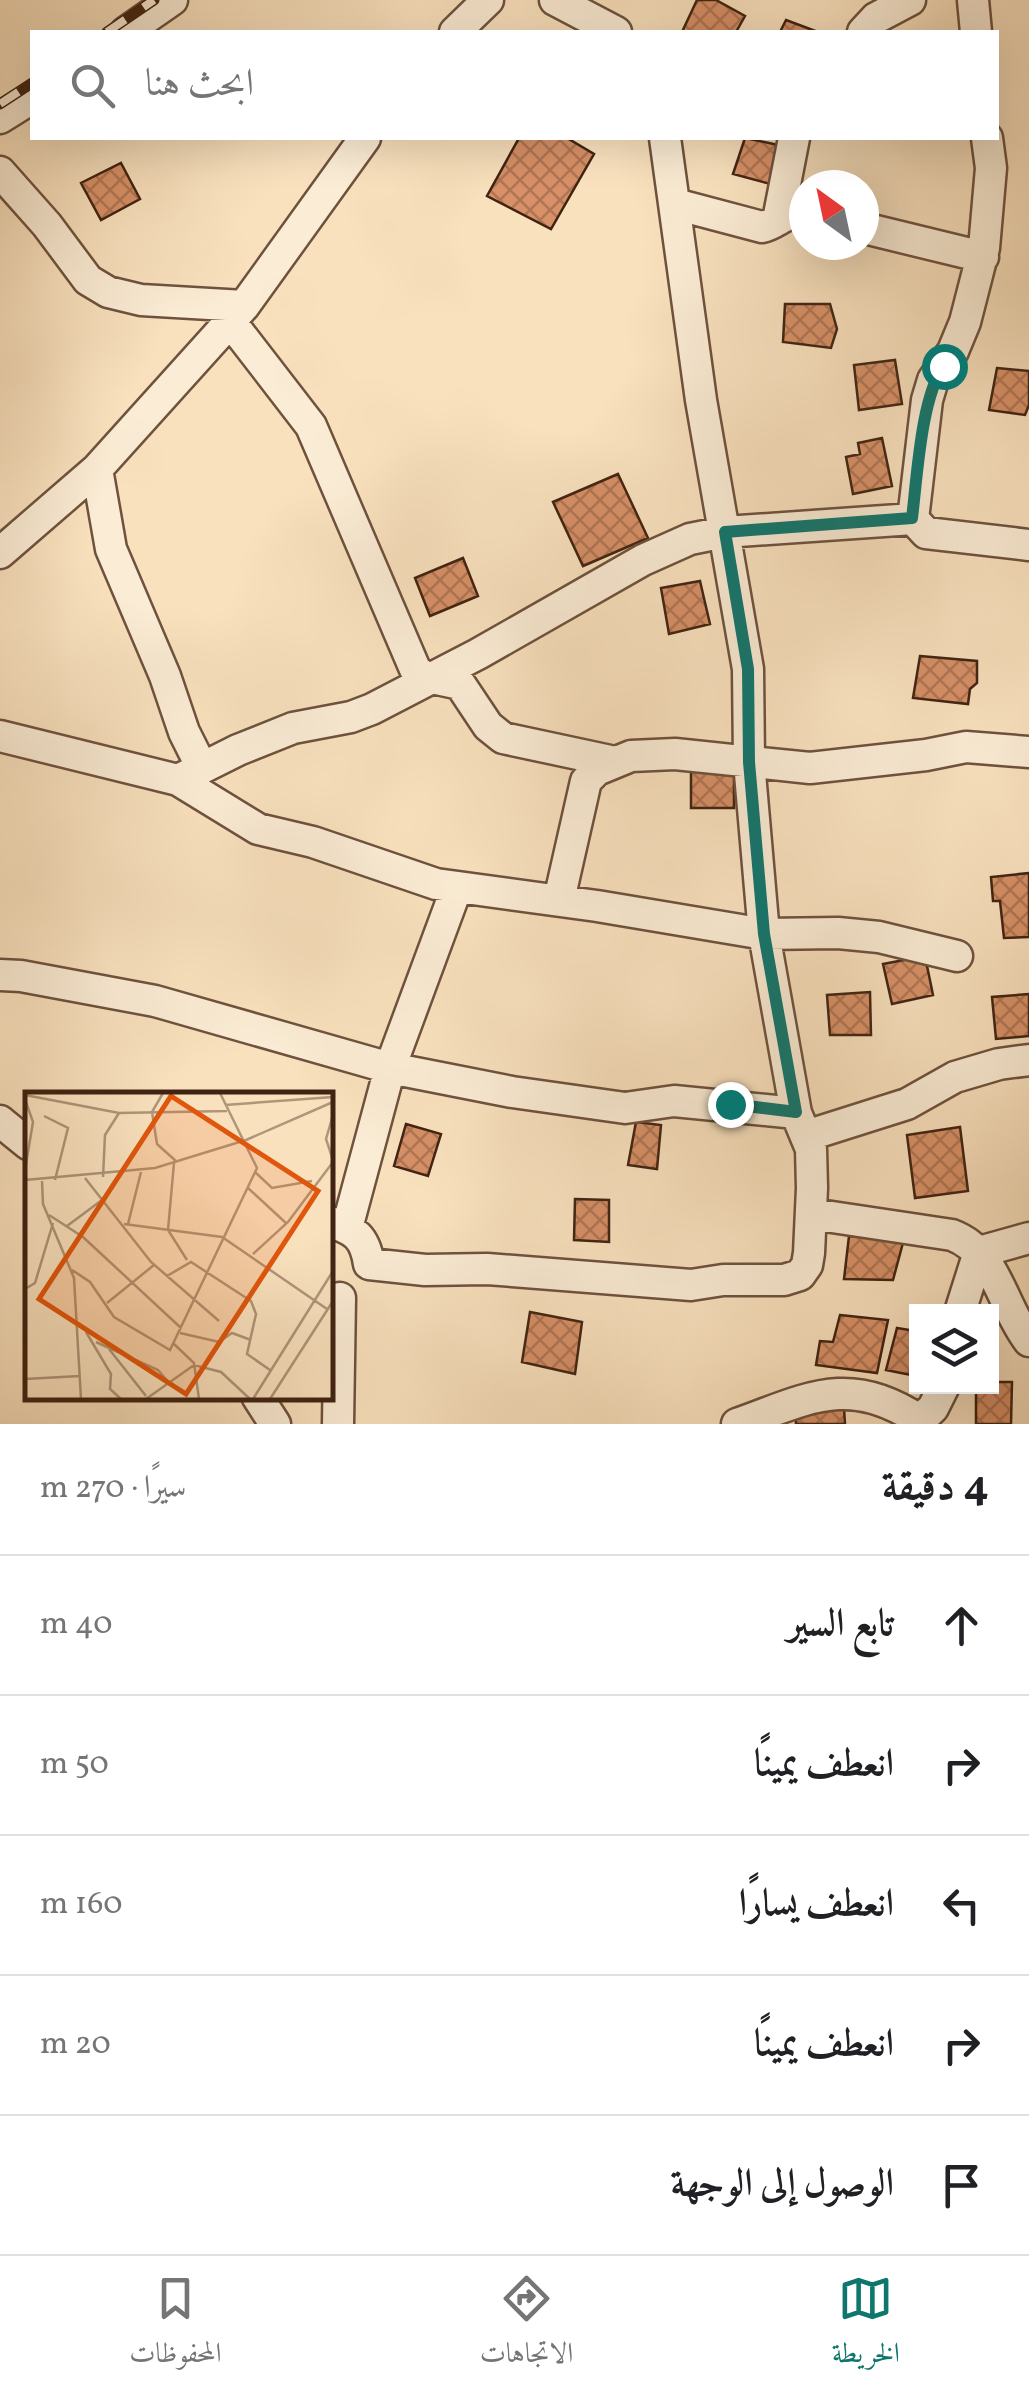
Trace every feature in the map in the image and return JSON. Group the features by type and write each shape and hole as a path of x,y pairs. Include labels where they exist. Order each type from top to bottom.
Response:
{"street":[{"path":"129,30 172,0"},
{"path":"458,30 488,0"},
{"path":"555,0 612,30"},
{"path":"865,30 876,18 910,0"},
{"path":"974,0 976,30"},
{"path":"0,118 30,99"},
{"path":"0,554 97,468 237,314 363,140"},
{"path":"370,1264 692,1284 784,1280 800,1275 807,1265 812,1214 811,1148 801,1124 764,934 749,762 748,669 701,400 665,140"},
{"path":"793,170 794,140"},
{"path":"912,518 927,400 933,380 953,351 965,322 982,257 990,189 987,140"},
{"path":"0,172 47,224 88,280 108,292 237,314 310,426 415,669 430,678 460,684 488,726 503,738 615,762"},
{"path":"674,204 762,227 789,217"},
{"path":"879,232 982,257"},
{"path":"97,468 111,549 165,676 184,732 190,774"},
{"path":"190,774 292,728 372,709 643,560 690,539 725,532 912,518"},
{"path":"912,518 926,533 1029,545"},
{"path":"0,736 190,774 258,829 313,842 436,884 764,934 852,934 957,956"},
{"path":"559,900 586,781 597,770 632,756 675,754 810,768 966,747 1029,752"},
{"path":"370,1264 366,1246 354,1230 339,1225 390,1068 457,887"},
{"path":"0,975 156,1001 390,1068 512,1092 626,1108 674,1101 801,1124 907,1104 955,1077 998,1064 1029,1060"},
{"path":"0,1120 25,1141"},
{"path":"812,1214 952,1235 969,1241 992,1269 1009,1310 1029,1340"},
{"path":"978,1252 1029,1238"},
{"path":"962,1304 978,1252"},
{"path":"338,1424 335,1301 370,1264"},
{"path":"737,1424 818,1394 868,1398 900,1407 918,1422 933,1408 940,1394"},
{"path":"259,1399 275,1424"}],"building":[{"path":"697,0 716,0 745,16 737,30 683,30"},
{"path":"786,20 813,30 781,30"},
{"path":"518,140 570,140 594,154 551,229 487,196"},
{"path":"744,140 783,146 774,185 733,174"},
{"path":"121,163 140,199 101,220 81,183"},
{"path":"785,304 830,304 837,329 831,348 783,342"},
{"path":"895,360 902,404 859,410 854,365"},
{"path":"997,368 1029,371 1029,405 1025,415 989,410"},
{"path":"882,438 892,486 853,494 846,457 860,454 858,443"},
{"path":"618,474 648,538 583,566 553,502"},
{"path":"463,558 478,596 430,616 415,578"},
{"path":"700,581 710,624 669,634 661,588"},
{"path":"920,656 977,661 977,683 970,689 968,704 913,698"},
{"path":"691,769 734,769 734,808 691,808"},
{"path":"1029,873 1029,937 1004,938 1000,901 993,901 991,877"},
{"path":"925,956 933,995 892,1004 883,964"},
{"path":"870,992 871,1035 830,1035 827,995"},
{"path":"1029,994 1029,1036 996,1039 992,997"},
{"path":"636,1122 661,1125 657,1169 628,1165"},
{"path":"406,1124 441,1134 428,1176 394,1166"},
{"path":"960,1127 968,1191 915,1198 907,1135"},
{"path":"575,1199 609,1200 609,1242 574,1240"},
{"path":"849,1236 904,1239 893,1280 844,1279"},
{"path":"530,1312 582,1322 575,1374 522,1362"},
{"path":"840,1315 888,1320 877,1373 816,1365 820,1341 833,1342"},
{"path":"897,1328 909,1330 909,1375 886,1370"},
{"path":"999,1382 1012,1382 1011,1424 976,1424 976,1394 999,1394"},
{"path":"844,1408 845,1424 796,1424 795,1409"}],"railway":[{"path":"110,30 154,0"},
{"path":"0,104 30,84"}],"route":[{"path":"730,1104 796,1112 764,934 749,762 748,669 725,532 912,518 927,400 933,380 944,366"}]}
